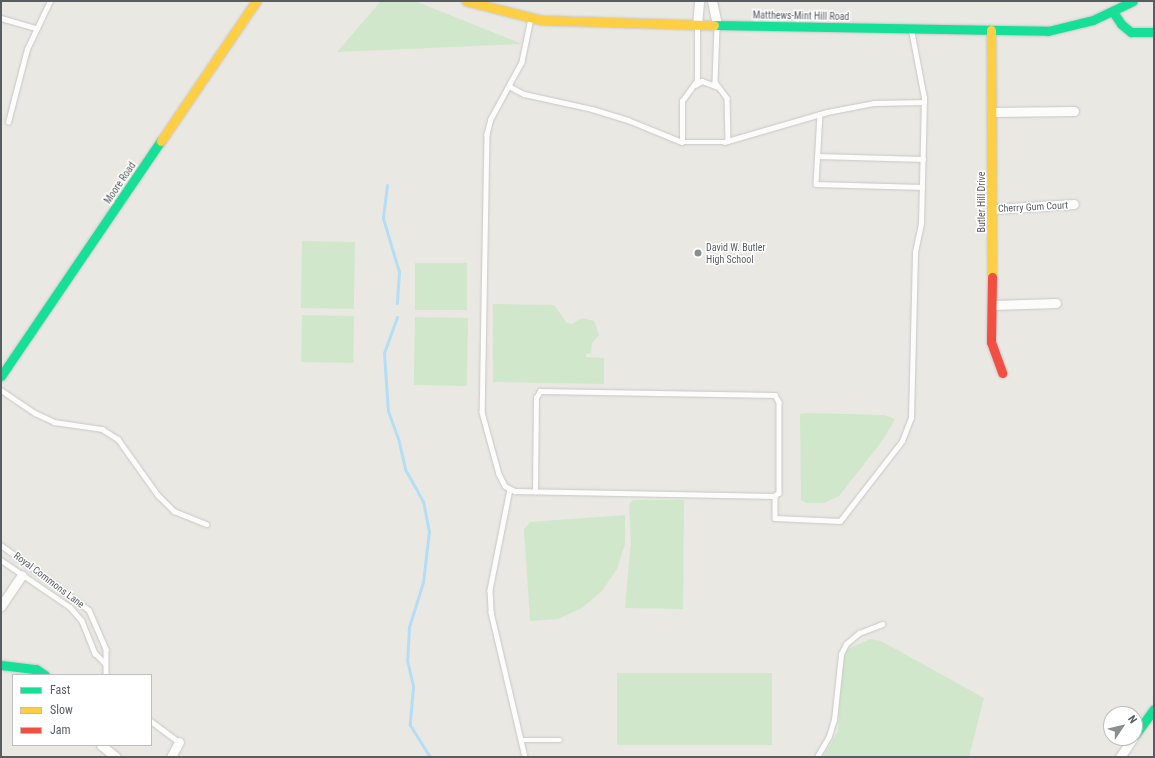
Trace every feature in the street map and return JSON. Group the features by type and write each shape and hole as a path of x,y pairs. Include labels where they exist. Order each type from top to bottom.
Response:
{"street":[{"name":"Moore Road","path":"1,376 256,1"},
{"name":"Matthews-Mint Hill Road","path":"466,1 531,18 566,22 1048,31 1093,20 1113,12 1133,1"},
{"path":"697,25 699,1"},
{"path":"712,1 717,25"},
{"path":"1113,12 1121,24 1131,32 1154,32"},
{"name":"Butler Hill Drive","path":"991,30 993,112 991,342 1002,373"},
{"path":"993,112 1074,111"},
{"name":"Cherry Gum Court","path":"993,209 1074,204"},
{"path":"992,305 1056,303"},
{"path":"1,606 22,575"},
{"path":"1,665 36,669 44,674"},
{"path":"1143,724 1154,709"},
{"path":"171,757 179,742"},
{"path":"102,746 116,757"},
{"path":"1120,757 1128,746"}],"lane":[{"path":"8,122 27,49 50,1"},
{"path":"1,18 37,28"},
{"path":"531,18 522,62 491,119 487,134 482,412 499,474 505,486 515,491 535,492 775,496 779,494 779,410 778,398 775,395 540,391 536,398 535,492"},
{"path":"695,85 697,80 697,25"},
{"path":"717,25 714,82 727,98 728,141"},
{"path":"775,496 775,518 840,520 908,430 911,418 915,252 922,223 924,102 910,29"},
{"path":"682,142 682,101 685,94 702,81 718,87"},
{"path":"509,86 524,94 592,109 628,120 682,142 728,141 820,114 874,104 924,102"},
{"path":"820,114 816,184 819,186 922,187"},
{"path":"817,156 923,159"},
{"path":"1,390 35,413 54,422 102,429 118,439 158,495 174,511 206,524"},
{"path":"510,489 490,590 491,612 525,757"},
{"name":"Royal Commons Lane","path":"1,545 88,610 103,638 106,649 106,674"},
{"name":"Royal Commons Lane","path":"1,560 70,607 82,621 95,653 105,663"},
{"path":"22,575 28,564"},
{"path":"817,757 829,736 834,720 841,654 846,644 859,634 882,624"},
{"path":"152,722 179,742"},
{"path":"521,740 560,740"}],"green space":[{"path":"381,1 415,1 522,44 337,52"},
{"path":"302,241 355,242 354,309 301,308"},
{"path":"415,263 467,263 467,310 415,310"},
{"path":"493,304 554,305 567,323 572,324 582,318 594,321 599,335 592,343 591,353 586,354 586,357 604,358 604,384 493,382"},
{"path":"302,315 354,316 353,363 301,362"},
{"path":"415,317 468,318 467,386 414,385"},
{"path":"800,414 884,415 895,419 883,440 839,496 824,503 807,503 801,500"},
{"path":"633,500 684,500 683,609 625,608 631,541 629,504"},
{"path":"625,515 625,544 617,569 602,591 582,608 558,619 530,621 524,529 530,522"},
{"path":"870,639 881,641 984,698 969,757 823,757 838,731 842,666 846,650"},
{"path":"617,673 772,673 772,745 617,745"}],"waterway":[{"path":"387,185 383,218 399,272 397,303"},
{"path":"397,317 384,353 388,411 398,438 405,469 423,501 429,531 423,582 409,627 407,660 413,687 410,725 430,757"}],"traffic: fast":[{"path":"714,25 1048,31 1093,20 1133,1"},
{"path":"1113,12 1121,24 1131,32 1154,32"},
{"path":"1,376 161,141"},
{"path":"1,665 36,669 44,674"},
{"path":"1143,724 1154,709"}],"traffic: slow":[{"path":"161,141 256,1"},
{"path":"466,1 541,20 714,25"},
{"path":"991,30 992,277"}],"traffic: jam":[{"path":"992,277 991,342 1002,373"}],"place":[{"name":"David W. Butler High School","path":"698,253"}]}
